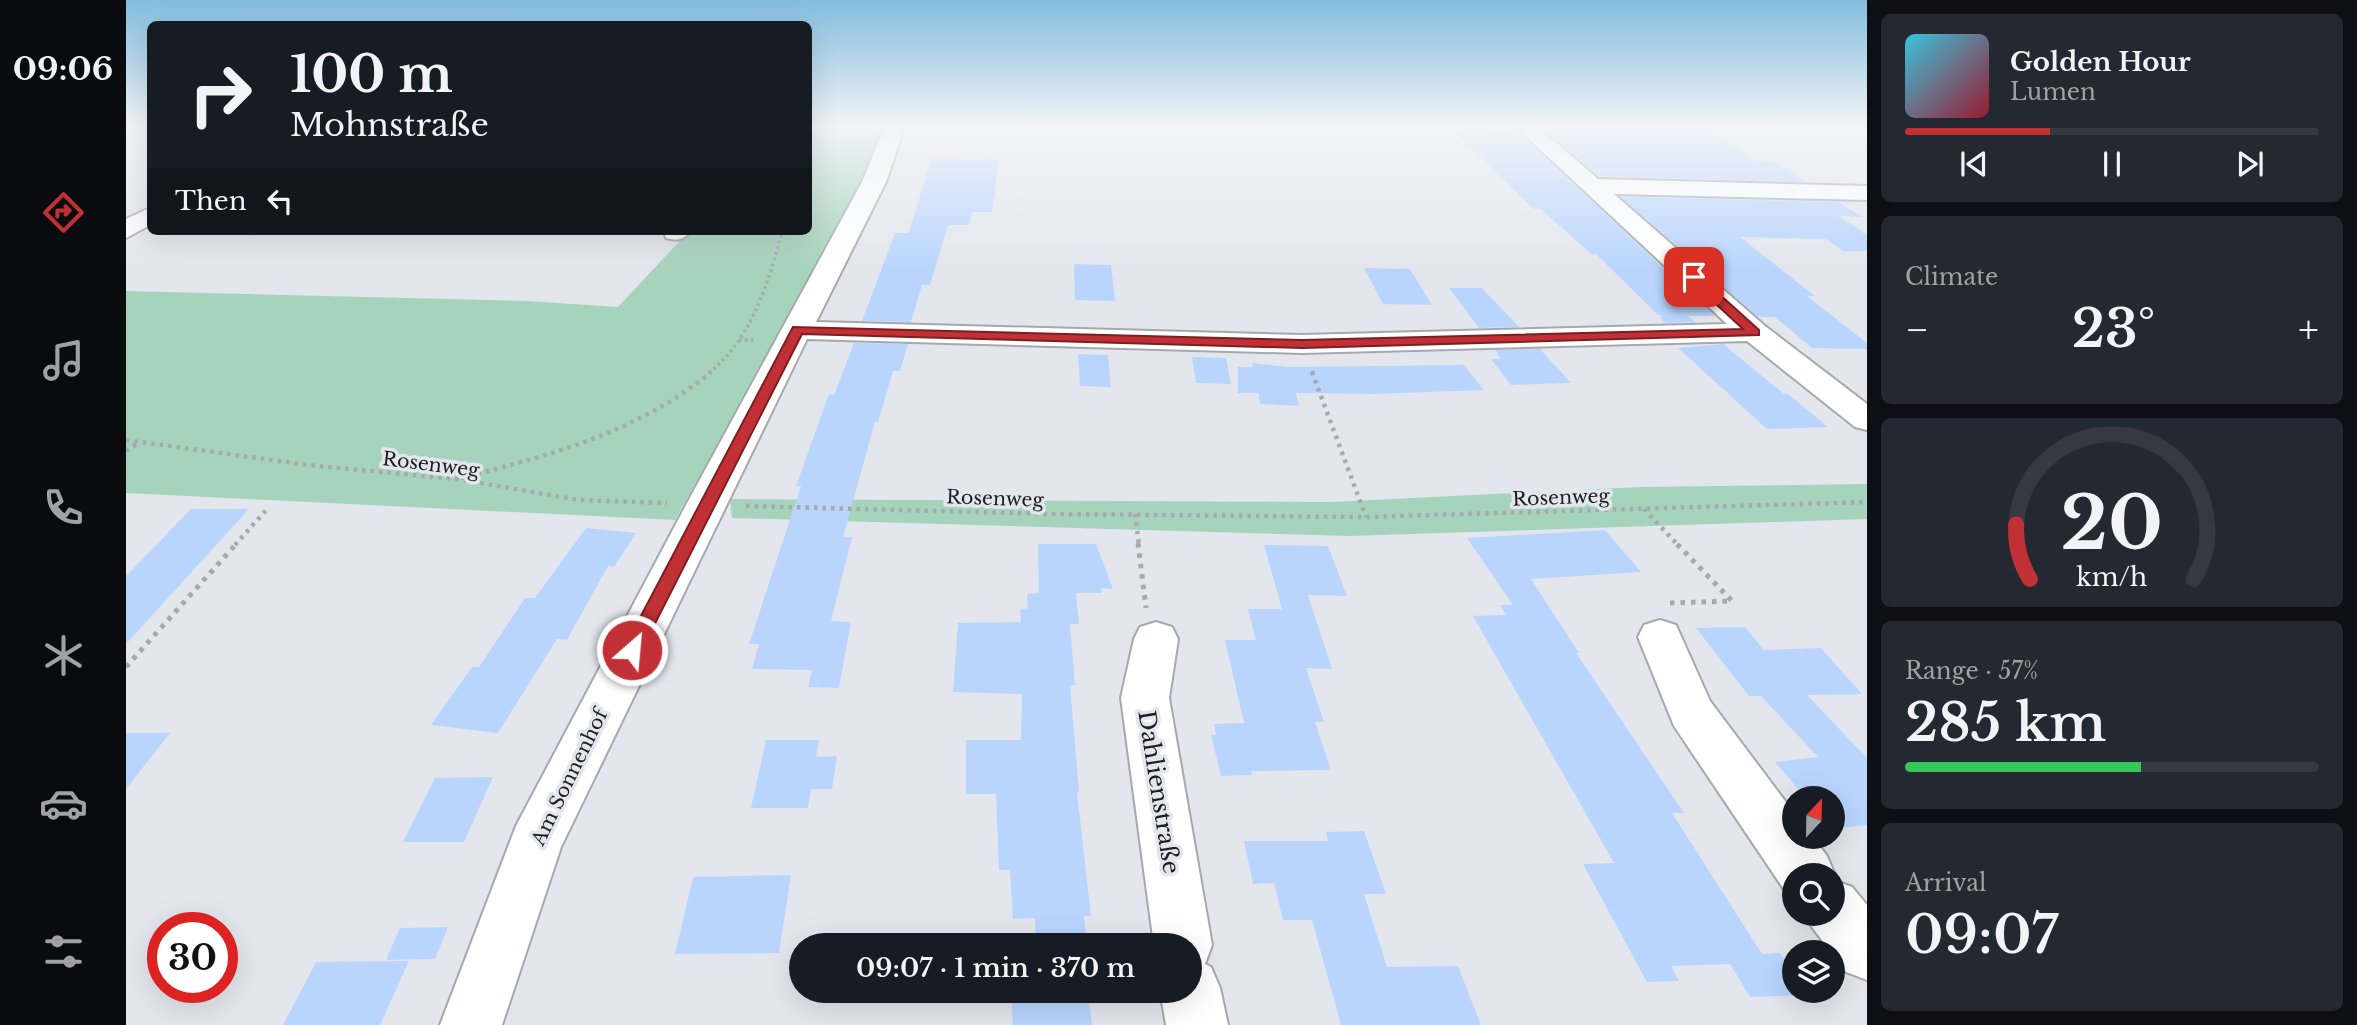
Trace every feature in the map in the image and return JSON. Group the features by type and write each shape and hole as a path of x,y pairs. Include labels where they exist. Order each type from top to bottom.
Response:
{"street":[{"name":"Am Sonnenhof","path":"471,1025 535,845 705,505 877,174"},
{"path":"1579,174 1754,332 1867,420"},
{"path":"1593,186 1867,193"},
{"path":"126,230 147,217"},
{"path":"797,330 1302,344 1754,332"},
{"path":"1660,636 1691,712 1798,863"},
{"name":"Dahlienstraße","path":"1156,639 1145,698 1181,933"},
{"path":"1845,923 1867,951"},
{"path":"1193,1003 1197,1025"}],"path":[{"path":"457,480 554,454 642,420 706,378 739,340 772,271 781,235"},
{"path":"1302,344 1366,517"},
{"name":"Rosenweg","path":"126,440 308,465 457,480 579,500 705,505 1366,517 1867,502"},
{"path":"126,451 138,442"},
{"path":"126,667 268,508"},
{"path":"1644,509 1732,601 1643,604 1660,636"},
{"path":"1135,514 1146,609 1156,639"}],"green space":[{"path":"812,174 868,174 675,520 126,493 126,291 527,301 618,307 685,235 812,235"},
{"path":"1867,484 1867,519 1350,536 732,518 730,499 1330,502 1640,487"}],"building":[{"path":"927,174 997,174 992,212 972,212 969,225 948,225 930,285 922,285 911,322 862,321 895,233 909,233"},
{"path":"1498,174 1562,174 1715,316 1688,316 1696,322 1665,323 1660,318 1662,316 1596,254 1591,254 1541,209 1534,209"},
{"path":"1597,174 1793,174 1806,182"},
{"path":"1621,197 1838,202 1862,217 1839,216 1867,235 1867,251 1843,251 1826,239 1740,237 1815,296 1807,296 1867,343 1867,349 1812,348 1775,317 1758,317"},
{"path":"1074,264 1111,265 1115,301 1075,300"},
{"path":"1364,268 1410,269 1432,305 1383,304"},
{"path":"1449,288 1482,288 1519,327 1479,328"},
{"path":"854,343 908,344 900,371 893,371 878,422 875,422 843,537 852,537 831,621 851,622 839,688 808,687 812,670 752,669 759,644 749,644 801,486 796,486 829,394 834,395"},
{"path":"1723,344 1828,427 1767,429 1678,348"},
{"path":"1540,349 1571,383 1511,385 1491,359 1501,359 1495,350"},
{"path":"1078,354 1108,355 1111,387 1080,386"},
{"path":"1192,357 1226,358 1231,384 1196,383"},
{"path":"1252,363 1289,367 1464,365 1484,390 1375,394 1296,393 1299,406 1260,404 1258,393 1238,393 1238,367 1253,367"},
{"path":"191,509 249,509 126,644 126,576"},
{"path":"586,528 636,533 614,567 608,566 567,640 557,639 498,733 431,725 472,667 479,667 525,598 535,598"},
{"path":"1605,530 1641,572 1531,579 1579,653 1576,653 1684,813 1672,813 1762,954 1780,953 1782,956 1782,996 1750,997 1730,964 1671,966 1679,981 1647,982 1583,864 1614,863 1473,616 1506,615 1500,605 1513,605 1467,538"},
{"path":"1038,544 1096,544 1113,589 1101,588 1102,593 1076,593 1079,624 1070,624 1075,685 1070,685 1077,792 1091,916 1084,916 1086,933 1036,933 1035,918 1013,919 1010,870 999,870 996,794 966,794 966,740 1021,740 1022,694 953,692 958,623 1021,622 1020,610 1028,608 1027,594 1039,593"},
{"path":"1264,545 1328,546 1347,596 1308,595 1332,669 1306,668 1324,722 1315,722 1331,770 1251,771 1252,775 1221,776 1211,735 1216,735 1214,724 1244,723 1225,640 1256,640 1248,609 1282,609"},
{"path":"1745,627 1764,650 1821,648 1862,694 1807,695 1867,758 1867,825 1845,828 1845,786 1796,786 1775,762 1818,757 1761,696 1749,696 1696,628"},
{"path":"126,733 170,733 126,789"},
{"path":"766,740 819,740 816,757 837,756 832,789 811,789 808,808 751,808"},
{"path":"493,777 464,842 403,842 435,778"},
{"path":"1364,831 1386,894 1364,894 1387,967 1458,966 1481,1025 1341,1025 1312,920 1283,920 1274,883 1253,884 1244,841 1328,841 1326,832"},
{"path":"791,875 779,953 675,954 693,877"},
{"path":"448,927 435,959 386,960 400,928"},
{"path":"409,961 380,1025 283,1025 316,962"},
{"path":"1012,1003 1089,1003 1092,1025 1013,1025"}],"route":[{"path":"632,650 797,330 1302,344 1754,332 1694,277"}]}
